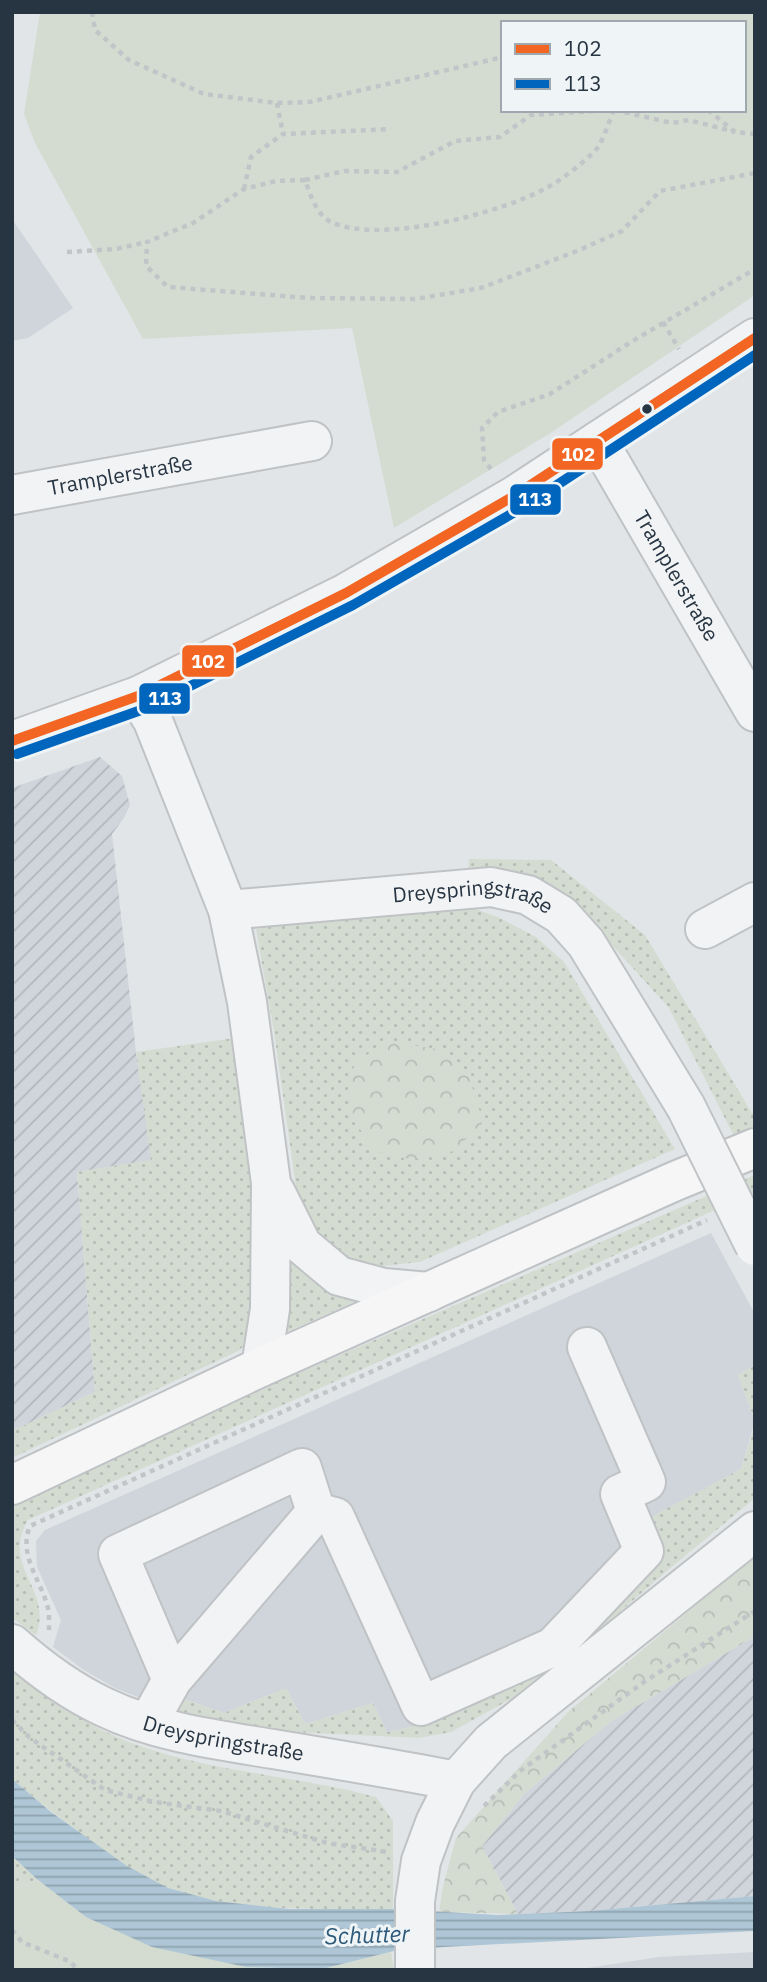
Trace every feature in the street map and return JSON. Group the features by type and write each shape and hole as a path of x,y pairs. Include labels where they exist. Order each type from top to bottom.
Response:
{"main road":[{"path":"12,1485 261,1367 673,1182 755,1148"}],"street":[{"path":"12,741 138,696 346,593 514,496 598,441 749,354"},
{"name":"Tramplerstraße","path":"12,495 312,441"},
{"name":"Tramplerstraße","path":"598,441 755,712"},
{"path":"138,696 153,722 228,910 247,1002 271,1183 270,1309 261,1367"},
{"name":"Dreyspringstraße","path":"228,910 491,887 528,895 561,915 586,943 685,1107 755,1245"},
{"path":"705,929 755,902"},
{"path":"271,1183 302,1245 340,1276 384,1288 429,1292"},
{"path":"316,1512 335,1517 421,1706 553,1647 644,1551 620,1494 646,1482 587,1347"},
{"path":"172,1680 118,1554 302,1468 316,1512"},
{"path":"148,1723 172,1680 316,1512"},
{"path":"415,1970 415,1901 421,1861 435,1824 470,1794 491,1742 755,1531"},
{"name":"Dreyspringstraße","path":"22,1652 67,1686 104,1707 148,1723 205,1738 470,1794"}],"path":[{"path":"92,12 95,30 129,61 204,94 277,103 310,102 501,57"},
{"path":"277,103 283,134"},
{"path":"67,253 116,249 147,242 193,223 244,189 276,181 305,180 344,171 397,172 455,141 500,137 531,115 580,112"},
{"path":"305,180 314,202 327,220 344,226 398,230 440,223 488,211 547,188 596,152 612,112"},
{"path":"622,112 672,123 689,120 735,132 755,134"},
{"path":"710,112 735,132"},
{"path":"244,189 251,157 283,134 391,129"},
{"path":"147,242 146,266 168,287 309,298 415,299 481,288 577,251 622,231 660,191 755,173"},
{"path":"514,496 484,460 482,428 498,412 550,394 663,322 755,269"},
{"path":"663,322 678,347"},
{"path":"22,1652 49,1635 48,1612 24,1540 30,1526 717,1215"},
{"path":"470,1794 520,1771 621,1698 755,1611"},
{"path":"12,1720 29,1737 104,1790 154,1802 221,1811 327,1843 378,1850 421,1861"},
{"path":"12,1930 22,1942 71,1962 77,1970"}],"shaded area":[{"path":"12,219 73,308 28,338 12,341"},
{"path":"100,757 122,776 130,805 112,834 136,1052 152,1160 77,1172 95,1392 12,1431 12,788"},
{"path":"711,1233 755,1314 755,1365 738,1375 755,1421 741,1469 652,1517 663,1547 595,1623 511,1687 435,1722 387,1732 373,1703 305,1724 286,1688 224,1713 184,1699 173,1711 115,1688 53,1647 61,1620 37,1567 36,1541 45,1530"},
{"path":"755,1636 755,1896 590,1911 518,1914 482,1846 524,1794 610,1722"},
{"path":"755,1952 755,1970 574,1970 659,1957"}],"green space":[{"path":"40,12 755,12 755,295 549,434 394,528 352,328 143,339 35,143 24,114"},
{"path":"469,859 551,860 645,935 752,1113 755,1113 755,1132 736,1140 669,1008 612,945 571,906 468,875"},
{"path":"465,905 500,918 536,937 564,962 675,1149 420,1262 381,1266 346,1257 312,1235 296,1187 256,929 359,913"},
{"path":"235,1038 257,1241 252,1335 240,1350 12,1458 12,1431 95,1392 77,1172 151,1160 136,1052"},
{"path":"390,1042 443,1050 468,1073 483,1122 454,1151 416,1159 385,1156 369,1142 352,1118 348,1080 357,1060"},
{"path":"755,1175 755,1192 28,1520 21,1537 20,1551 38,1605 40,1619 36,1635 12,1618 12,1505 195,1418"},
{"path":"280,1245 363,1298 278,1336"},
{"path":"755,1365 755,1421 738,1375"},
{"path":"755,1424 755,1498 533,1687 451,1732 419,1738 271,1731 173,1711 184,1699 224,1713 286,1688 305,1724 373,1703 387,1732 435,1722 511,1687 595,1623 663,1547 651,1517 741,1469"},
{"path":"755,1556 755,1636 610,1722 524,1794 482,1846 518,1914 439,1912 456,1838 568,1712"},
{"path":"12,1665 89,1723 148,1749 213,1765 376,1797 393,1821 393,1909 280,1908 224,1902 170,1889 134,1871 12,1779"},
{"path":"12,1856 38,1880 12,1889"},
{"path":"38,1880 86,1917 246,1967 321,1969 391,1952 394,1970 12,1970 12,1889"}],"water":[{"name":"Schutter","path":"12,1779 51,1812 127,1866 168,1888 216,1901 289,1909 393,1909 498,1915 590,1911 755,1896 755,1931 394,1951 322,1969 246,1967 152,1947 86,1917 38,1880 12,1856"}],"transit line":[{"name":"102","path":"12,741 138,696 346,593 514,496 755,338"},
{"name":"113","path":"17,754 144,709 353,605 522,508 755,355"}]}
